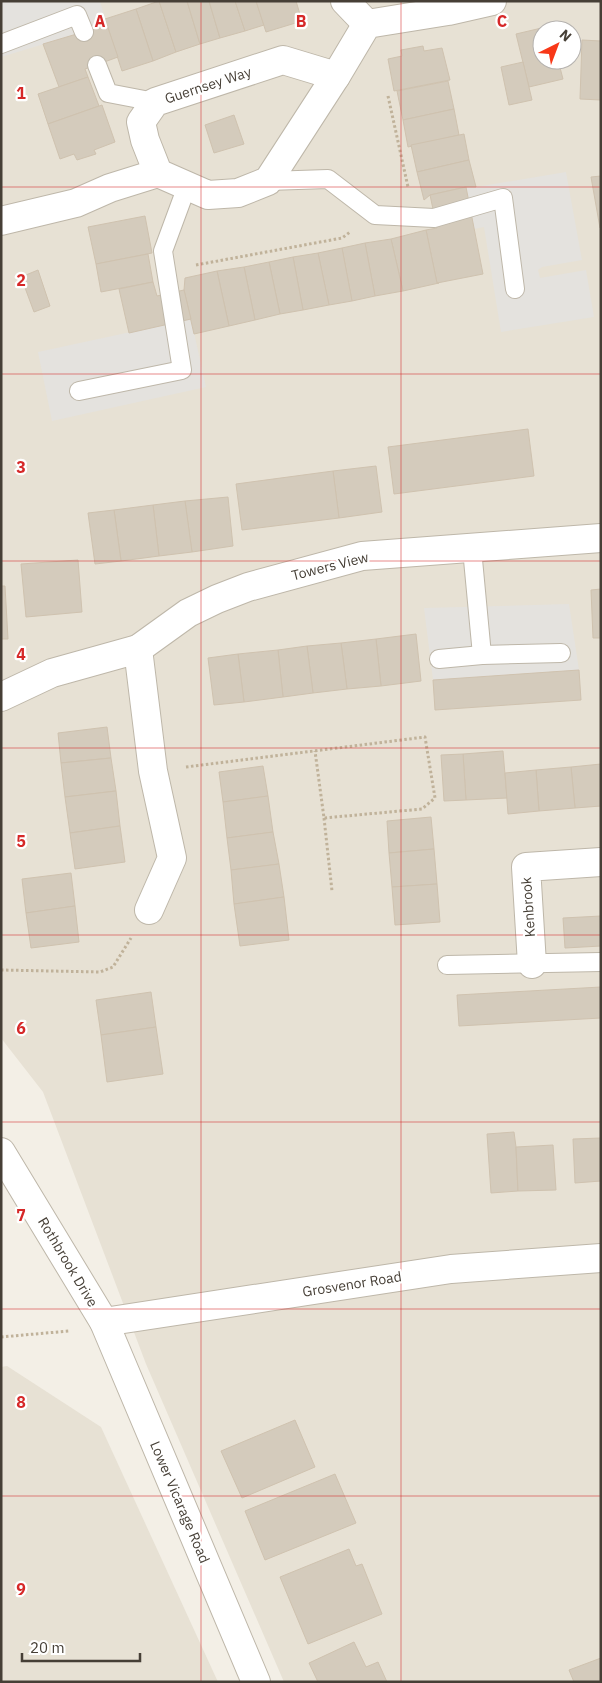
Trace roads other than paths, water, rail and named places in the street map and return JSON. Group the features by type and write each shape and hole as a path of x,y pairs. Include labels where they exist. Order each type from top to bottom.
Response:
{"street":[{"path":"345,1 367,24"},
{"path":"367,24 448,11 492,1"},
{"path":"1,221 76,203 110,188 158,173 208,195 238,193 268,181 336,76 367,24"},
{"name":"Guernsey Way","path":"158,173 145,140 141,122 155,102 283,60 336,76"},
{"name":"Towers View","path":"1,697 52,673 138,649 188,613 217,599 248,587 362,556 601,538"},
{"path":"138,649 153,771 172,858 149,910"},
{"name":"Kenbrook","path":"532,964 526,866 601,862"},
{"name":"Rothbrook Drive","path":"1,1152 104,1322"},
{"name":"Grosvenor Road","path":"104,1322 451,1269 601,1258"},
{"name":"Lower Vicarage Road","path":"104,1322 256,1682"}],"lane":[{"path":"1,44 77,15 84,32"},
{"path":"97,65 108,92 155,102"},
{"path":"268,181 328,180 375,215 434,218 503,198 515,289"},
{"path":"79,390 182,370 163,252 187,186"},
{"path":"472,549 482,655"},
{"path":"439,659 482,655 561,653"},
{"path":"447,965 601,962"}]}
